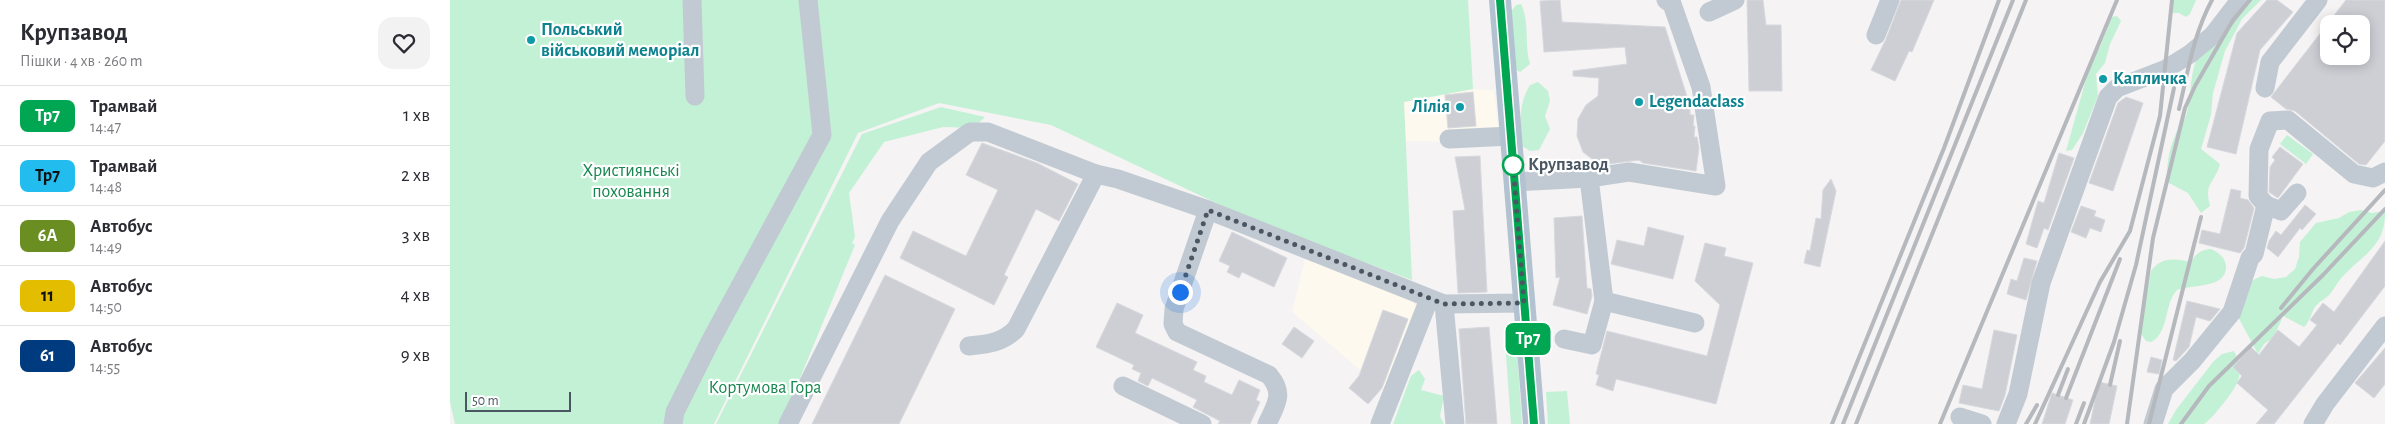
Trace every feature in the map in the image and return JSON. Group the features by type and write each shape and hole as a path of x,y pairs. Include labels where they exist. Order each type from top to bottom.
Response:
{"main road":[{"path":"1500,0 1534,424"}],"street":[{"path":"692,0 695,96"},
{"path":"673,424 675,412 711,340 822,135 808,0"},
{"path":"1514,182 1588,178 1629,172 1716,186 1701,87 1672,4 1666,0"},
{"path":"1709,12 1734,0"},
{"path":"1876,35 1890,0"},
{"path":"2006,424 2018,394 2041,283 2108,97 2117,88 2166,69 2190,54 2213,35 2240,0"},
{"path":"2265,88 2270,62 2318,0"},
{"path":"2297,193 2281,211 2266,205 2258,196 2259,149 2270,121 2288,120 2354,174 2373,178 2385,172"},
{"path":"788,424 890,221 929,162 970,132 988,132 1096,174 1118,179 1208,210 1437,301 1524,303"},
{"path":"1449,139 1511,136"},
{"path":"969,346 998,343 1009,337 1016,329 1096,174"},
{"path":"1564,339 1592,345 1604,301 1588,178"},
{"path":"2153,424 2164,389 2192,361 2232,312 2250,258 2254,254 2266,205"},
{"path":"1208,210 1174,309 1173,324 1177,332 1269,374 1277,385 1279,398 1267,424"},
{"path":"1380,424 1437,301"},
{"path":"1437,301 1455,424"},
{"path":"1604,301 1696,323"},
{"path":"2313,424 2325,404 2385,326"},
{"path":"1123,386 1202,424"},
{"path":"1960,417 1982,424"}],"shaded area":[{"path":"1473,89 1494,90 1500,142 1406,141 1404,102"},
{"path":"1305,259 1412,298 1418,312 1387,393 1292,312"}],"green space":[{"name":"Християнські поховання","path":"450,0 1468,0 1473,89 1404,102 1412,280 1252,220 1051,125 939,103 858,133 714,424 455,424 450,402"},
{"path":"2173,0 2196,0 2190,14 2186,17 2179,13 2172,13"},
{"path":"2243,0 2261,0 2242,19 2225,51 2213,93 2211,115 2201,149 2220,164 2209,187 2208,198 2210,206 2201,213 2188,193 2167,182 2168,159 2176,133 2186,116 2192,75 2199,54"},
{"path":"1521,4 1524,11 1530,64 1520,72 1513,68 1510,13 1516,5"},
{"path":"2117,16 2121,21 2110,44 2105,63 2096,74 2098,96 2083,133 2072,150 2066,151 2091,61 2100,47 2112,17"},
{"path":"1538,82 1548,91 1550,101 1545,116 1550,129 1539,150 1530,151 1522,146 1521,115 1526,92 1530,85"},
{"name":"Кортумова Гора","path":"941,107 985,117 973,128 943,127 884,142 849,193 855,237 852,243 855,245 781,424 716,424 862,134"},
{"path":"2287,135 2313,154 2306,164 2280,144"},
{"path":"2361,210 2372,213 2384,211 2385,213 2384,224 2377,242 2342,277 2328,296 2317,305 2304,327 2283,316 2274,337 2264,344 2258,354 2237,315 2251,281 2262,276 2274,279 2286,277 2295,269 2299,257 2300,242 2316,223 2339,218 2349,212"},
{"path":"2211,249 2223,258 2226,266 2225,273 2221,279 2177,290 2170,302 2161,332 2151,342 2146,341 2140,332 2151,271 2155,266 2164,261 2191,262 2199,253"},
{"path":"1512,322 1516,333 1522,424 1511,424 1504,327"},
{"path":"2234,351 2238,359 2239,379 2233,391 2214,414 2204,424 2168,424 2176,410 2213,362 2222,354"},
{"path":"1419,370 1425,379 1421,390 1444,396 1440,416 1444,424 1393,424 1411,376"},
{"path":"1567,391 1570,424 1548,424 1546,392"}],"building":[{"name":"Legendaclass","path":"1560,0 1562,22 1665,27 1690,106 1690,115 1694,115 1694,137 1697,137 1699,148 1696,171 1643,163 1639,160 1600,165 1583,152 1577,136 1578,119 1586,105 1598,96 1599,78 1573,76 1573,71 1627,64 1625,47 1544,52 1540,1"},
{"path":"1747,0 1763,0 1766,25 1781,25 1782,91 1749,91"},
{"path":"1901,0 1934,0 1912,52 1909,51 1895,81 1871,70 1886,39"},
{"path":"2267,0 2277,0 2293,12 2260,50 2236,154 2207,147 2237,33"},
{"path":"2346,0 2385,0 2385,141 2366,165 2359,164 2295,111 2286,109 2271,97 2320,34 2320,65 2370,65 2370,15 2334,15"},
{"name":"Лілія","path":"1473,92 1476,126 1448,128 1445,95"},
{"path":"2126,97 2143,103 2113,191 2089,183 2118,103"},
{"path":"982,143 1037,163 1078,184 1059,221 1036,209 1004,275 1008,277 994,305 900,258 913,231 966,256 998,190 966,175"},
{"path":"2280,147 2303,164 2278,198 2269,192 2270,167 2275,160 2272,157"},
{"path":"2059,153 2074,158 2048,230 2044,228 2037,248 2026,244 2038,201 2044,203"},
{"path":"1480,156 1487,292 1458,293 1453,211 1465,210 1455,157"},
{"path":"1831,179 1836,191 1820,267 1804,263 1807,250 1810,251 1816,218 1821,219 1823,190"},
{"path":"2231,189 2241,191 2240,198 2248,200 2254,208 2244,248 2240,253 2199,243 2202,230 2220,234"},
{"path":"2305,205 2316,214 2302,230 2300,228 2278,257 2267,248 2269,241 2276,231 2281,235"},
{"path":"2081,206 2096,211 2094,216 2105,220 2101,232 2090,228 2086,238 2071,232"},
{"path":"1582,216 1587,288 1591,289 1592,296 1587,314 1553,305 1560,277 1556,278 1554,218"},
{"path":"1648,227 1684,236 1673,279 1611,264 1617,240 1644,246"},
{"path":"1232,232 1287,258 1274,287 1242,272 1239,278 1227,272 1230,266 1219,261"},
{"path":"2385,241 2385,286 2340,345 2338,343 2274,424 2256,424 2268,410 2237,383 2242,376 2233,367 2251,347 2259,355 2278,330 2299,347 2317,325 2310,320 2323,303 2334,312"},
{"path":"1705,243 1726,248 1724,256 1753,263 1716,404 1616,379 1613,391 1596,385 1599,375 1596,374 1607,331 1707,356 1720,305 1695,281"},
{"path":"2024,258 2037,261 2026,300 2007,294 2011,279 2017,281"},
{"path":"885,275 955,309 899,424 812,424"},
{"path":"2187,301 2220,309 2210,321 2196,317 2189,347 2176,361 2173,360"},
{"path":"1117,303 1143,315 1135,333 1197,362 1193,370 1206,376 1204,382 1232,395 1239,380 1260,390 1256,400 1260,402 1250,424 1218,424 1220,421 1193,407 1197,400 1152,378 1148,386 1138,381 1141,373 1132,369 1134,365 1096,347"},
{"path":"1383,310 1408,319 1382,388 1368,404 1349,388 1359,376"},
{"path":"1294,327 1314,341 1302,358 1282,344"},
{"path":"1489,327 1497,424 1466,424 1459,329"},
{"path":"1994,330 2017,335 2005,395 1999,411 1959,403 1963,385 1982,389"},
{"path":"2385,348 2385,384 2374,398 2355,383"},
{"path":"2151,357 2162,360 2159,374 2147,372"},
{"path":"2099,382 2117,386 2109,424 2090,424"},
{"path":"2052,393 2073,400 2065,424 2042,424"}],"tram line":[{"name":"Тр7","path":"1500,0 1534,424"},
{"path":"1503,0 1537,424"}],"railway":[{"path":"1832,424 1944,148 1999,0"},
{"path":"1843,424 2013,0"},
{"path":"1856,424 2026,0"},
{"path":"1940,424 2117,0"},
{"path":"2035,424 2100,282 2130,231 2160,116 2172,0"},
{"path":"2179,109 2196,40 2205,13 2212,0"},
{"path":"2127,424 2153,238 2185,108 2195,86 2233,20 2250,0"},
{"path":"2084,424 2114,342 2136,265 2174,88"},
{"path":"2281,308 2313,269 2385,190"},
{"path":"2181,424 2209,386 2323,275 2385,209"},
{"path":"2149,424 2201,217"},
{"path":"2066,398 2120,259"},
{"path":"2110,385 2120,341"},
{"path":"2058,395 2068,369"},
{"path":"2076,424 2084,403"},
{"path":"2026,424 2037,405"}],"place":[{"name":"Польський військовий меморіал","path":"531,40"},
{"name":"Капличка","path":"2103,79"},
{"name":"Legendaclass","path":"1639,102"},
{"name":"Лілія","path":"1460,107"},
{"name":"Крупзавод","path":"1513,165"}],"route":[{"path":"1180,292 1208,210 1444,304 1524,303 1513,165"}]}
